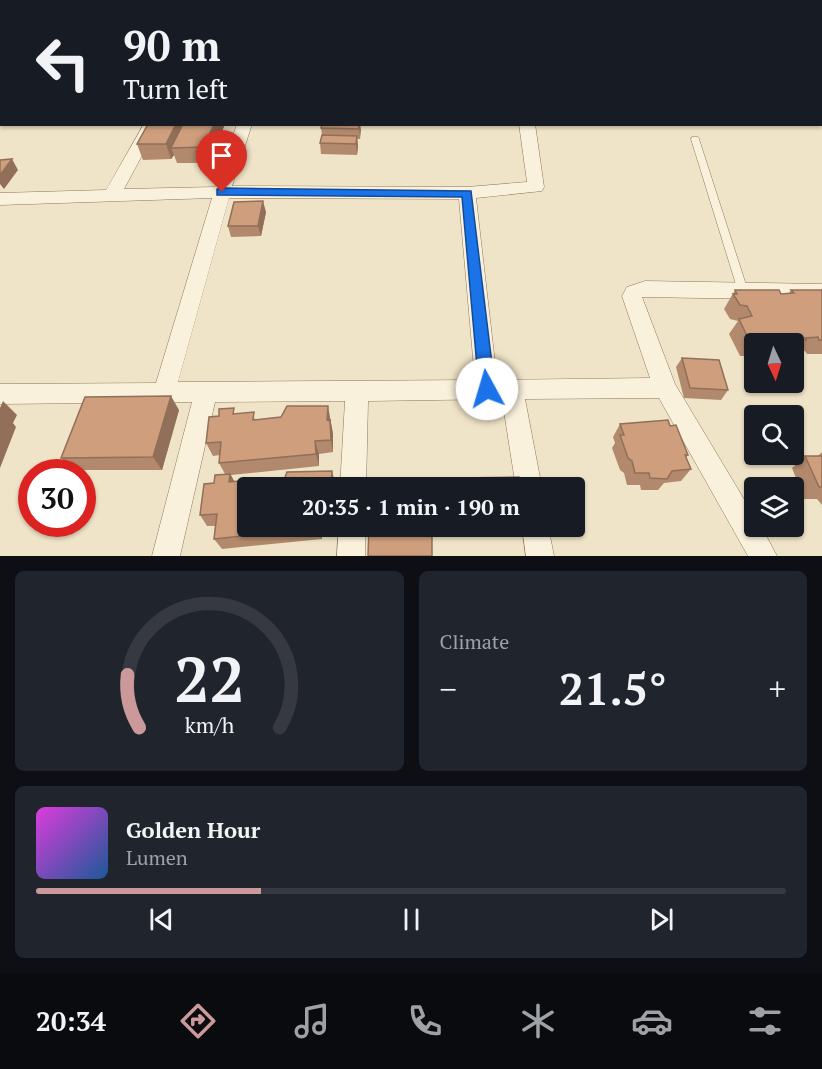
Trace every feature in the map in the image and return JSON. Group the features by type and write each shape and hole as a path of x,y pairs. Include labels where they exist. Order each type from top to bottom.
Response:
{"street":[{"path":"112,195 151,126"},
{"path":"164,392 222,192 244,126"},
{"path":"3,203 112,195 222,192 467,194 536,187 527,126"},
{"path":"467,194 487,389"},
{"path":"763,556 665,388 632,301 634,292 645,290 822,292"},
{"path":"0,394 665,388"},
{"path":"512,389 527,477"},
{"path":"353,477 357,390"},
{"path":"166,556 206,392"},
{"path":"351,556 352,537"},
{"path":"537,537 540,556"}],"lane":[{"path":"695,139 743,291"}],"building":[{"path":"147,126 175,126 166,144 137,144"},
{"path":"182,126 213,126 204,147 171,148"},
{"path":"322,126 359,126 359,129 321,128"},
{"path":"322,135 357,136 356,144 320,143"},
{"path":"12,159 0,175 0,160"},
{"path":"263,201 258,226 228,226 234,202"},
{"path":"735,290 779,290 781,294 794,293 791,290 822,290 822,340 818,337 805,338 804,340 804,333 746,333 739,319 752,316 747,306 740,305 733,294 737,294"},
{"path":"682,358 719,360 728,390 690,388"},
{"path":"171,396 153,457 61,458 85,397"},
{"path":"287,406 328,406 327,420 330,421 331,440 315,441 316,454 219,463 221,442 206,443 209,417 219,416 219,409 234,408 233,414 254,412 253,420 281,417"},
{"path":"668,420 670,426 676,425 691,469 672,471 667,479 650,478 649,473 635,473 620,435 624,435 620,424"},
{"path":"805,456 822,456 822,487 819,487"},
{"path":"332,471 332,477 285,477 287,472"},
{"path":"230,474 229,482 237,481 237,537 214,539 217,514 200,515 204,484 214,483 215,475"},
{"path":"369,537 432,537 432,556 368,556"}],"route":[{"path":"222,192 467,194 487,389"}]}
